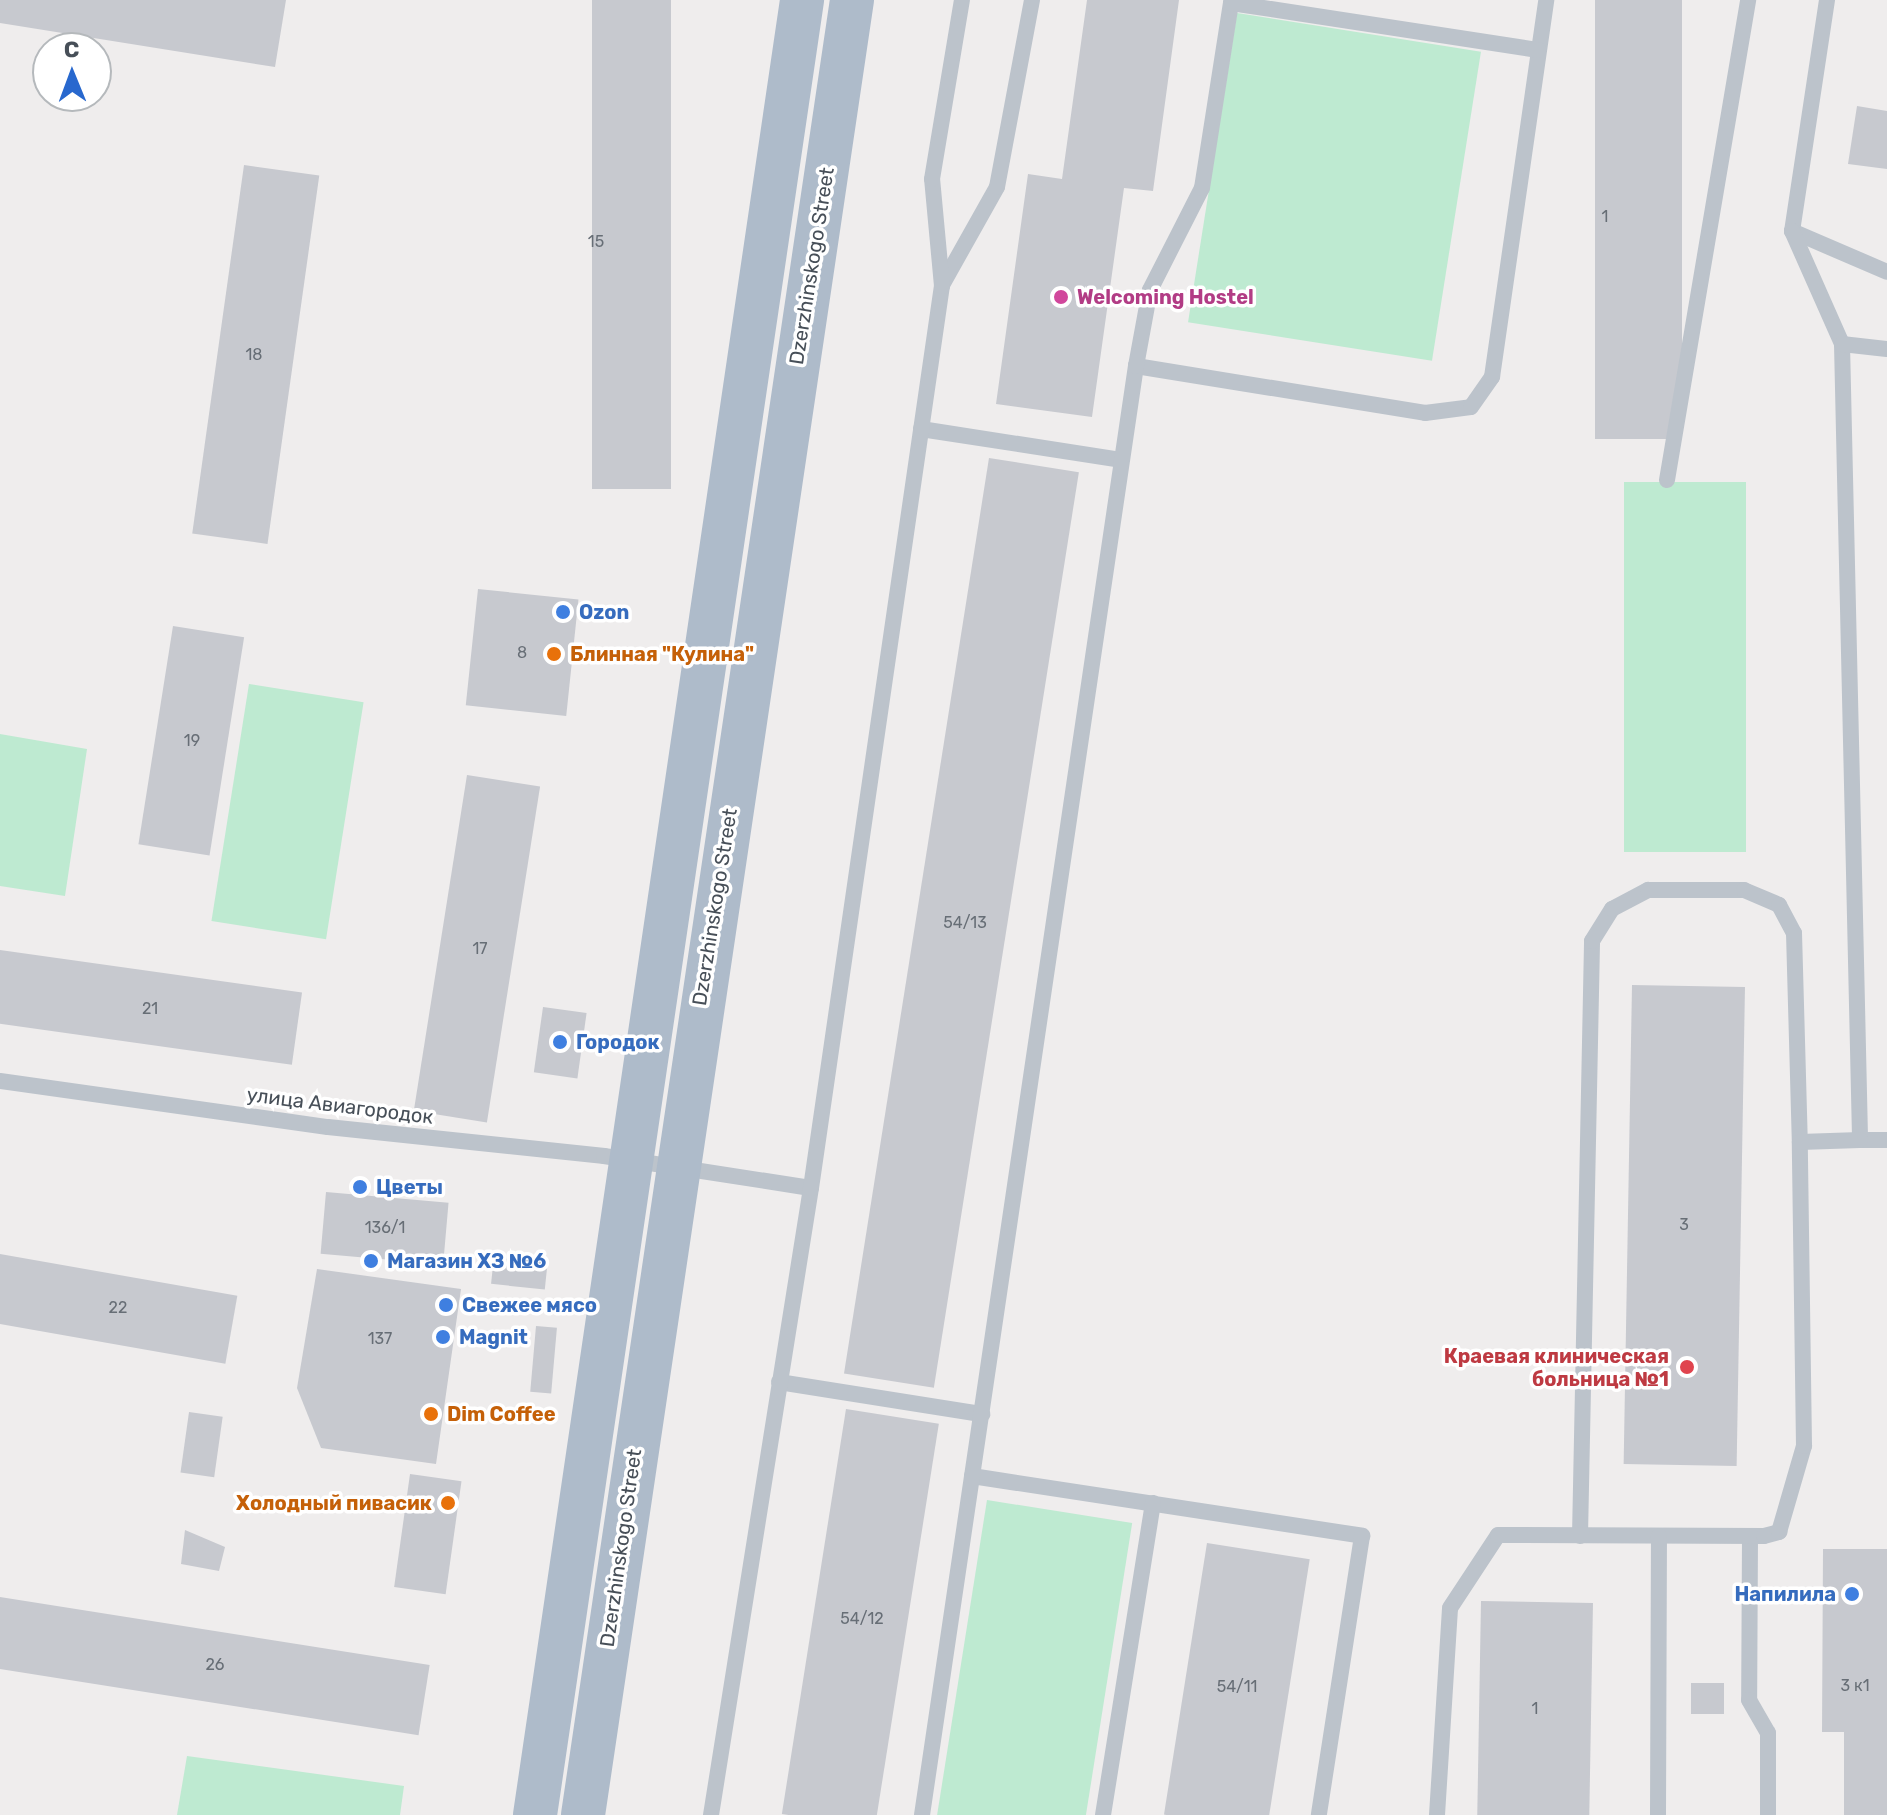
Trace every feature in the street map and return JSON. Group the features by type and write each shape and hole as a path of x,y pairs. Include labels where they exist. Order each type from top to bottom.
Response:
{"main road":[{"name":"Dzerzhinskogo Street","path":"583,1815 655,1164 802,0"},
{"name":"Dzerzhinskogo Street","path":"535,1815 655,1164 852,0"}],"lane":[{"path":"711,1815 811,1188 942,286 932,179 962,0"},
{"path":"942,286 997,187 1032,0"},
{"path":"1136,366 1425,413 1471,407 1492,377 1546,0"},
{"path":"1667,480 1748,0"},
{"path":"1827,0 1792,231 1842,344 1860,1140"},
{"path":"922,1815 1136,366 1150,290 1202,188 1231,3 1538,50"},
{"path":"1792,231 1887,272"},
{"path":"1842,344 1887,349"},
{"path":"921,429 1121,460"},
{"path":"1437,1815 1450,1608 1498,1535 1580,1536 1750,1536 1779,1532 1804,1446 1794,933 1779,905 1744,890 1648,890 1612,909 1592,941 1580,1536"},
{"name":"улица Авиагородок","path":"0,1081 328,1127 655,1164 811,1188"},
{"path":"1800,1142 1887,1140"},
{"path":"779,1382 982,1414"},
{"path":"972,1476 1362,1536 1319,1815"},
{"path":"1103,1815 1153,1503"},
{"path":"1658,1815 1659,1536"},
{"path":"1750,1536 1749,1700 1768,1733 1768,1815"}],"green space":[{"path":"1237,13 1481,52 1432,361 1188,322"},
{"path":"1624,482 1746,482 1746,852 1624,852"},
{"path":"249,684 364,702 326,939 211,921"},
{"path":"0,734 87,749 65,896 0,886"},
{"path":"987,1500 1132,1523 1086,1815 937,1815"},
{"path":"187,1756 404,1786 400,1815 177,1815"}],"building":[{"path":"0,0 286,0 275,67 112,41 112,32 56,32 0,23"},
{"path":"592,0 671,0 671,489 592,489"},
{"path":"1087,0 1179,0 1153,191 1124,188 1092,417 996,404 1028,174 1062,179"},
{"path":"1595,0 1682,0 1682,439 1595,439"},
{"path":"1857,106 1887,111 1887,169 1848,164"},
{"path":"244,165 319,176 267,544 192,533"},
{"path":"989,458 1079,472 934,1388 844,1374"},
{"path":"478,589 578,600 566,716 466,705"},
{"path":"173,626 244,637 210,856 138,844"},
{"path":"467,775 540,787 487,1122 414,1111"},
{"path":"0,950 302,992 292,1065 0,1024"},
{"path":"1632,985 1745,987 1737,1466 1624,1464"},
{"name":"Городок","path":"543,1007 587,1013 577,1078 534,1072"},
{"path":"326,1192 449,1203 443,1264 321,1254"},
{"path":"0,1254 237,1296 225,1364 0,1324"},
{"path":"494,1256 548,1262 545,1289 491,1284"},
{"path":"317,1269 461,1289 436,1464 321,1448 297,1388"},
{"path":"536,1326 557,1328 551,1394 530,1392"},
{"path":"846,1409 939,1424 877,1815 782,1814"},
{"path":"189,1412 223,1417 214,1477 181,1472"},
{"path":"410,1474 461,1481 446,1594 394,1587"},
{"path":"185,1530 225,1547 219,1571 181,1564"},
{"path":"1207,1543 1310,1559 1269,1815 1164,1815"},
{"path":"1823,1549 1887,1549 1887,1815 1844,1815 1844,1732 1822,1732"},
{"path":"0,1597 430,1665 419,1735 0,1669"},
{"path":"1481,1601 1593,1603 1589,1815 1477,1815"},
{"path":"1691,1683 1724,1683 1724,1714 1691,1714"}],"place":[{"name":"Welcoming Hostel","path":"1061,297"},
{"name":"Ozon","path":"563,612"},
{"name":"Блинная \"Кулина\"","path":"554,654"},
{"name":"Городок","path":"560,1042"},
{"name":"Цветы","path":"360,1187"},
{"name":"Магазин ХЗ №6","path":"371,1261"},
{"name":"Свежее мясо","path":"446,1305"},
{"name":"Magnit","path":"443,1337"},
{"name":"Краевая клиническая больница №1","path":"1687,1367"},
{"name":"Dim Coffee","path":"431,1414"},
{"name":"Холодный пивасик","path":"448,1503"},
{"name":"Напилила","path":"1852,1594"}]}
